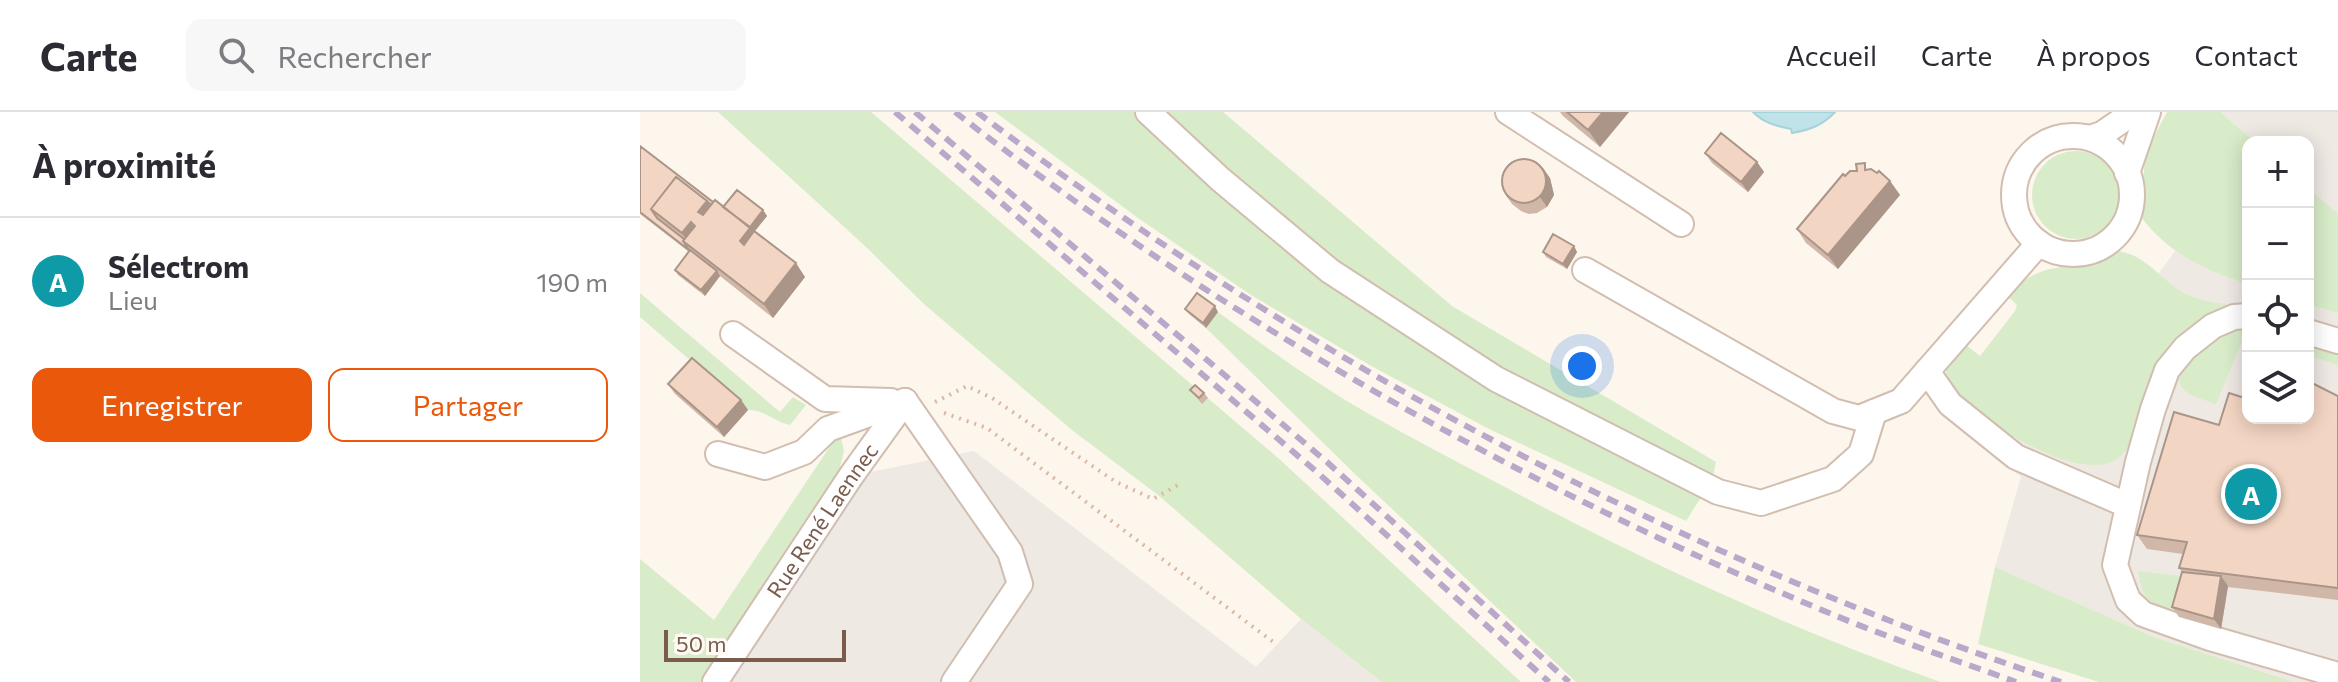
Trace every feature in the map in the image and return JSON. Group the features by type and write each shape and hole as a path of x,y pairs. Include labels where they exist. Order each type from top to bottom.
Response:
{"street":[{"path":"1148,112 1220,179 1330,271 1496,379 1718,492 1761,503 1833,479 1861,454 1874,412"},
{"path":"1508,112 1681,224"},
{"path":"2090,138 2102,134 2134,112"},
{"path":"2127,173 2148,112"},
{"path":"2056,138 2090,138 2119,158 2127,173 2132,191 2130,210 2122,227 2110,241 2093,251 2075,254 2056,252 2024,230 2016,211 2013,192 2018,173 2028,156 2041,145 2056,138"},
{"path":"1585,270 1833,411 1859,418 1901,401 2039,243"},
{"path":"2242,316 2213,326 2175,358 2153,409 2127,505 2115,565 2128,600 2143,614 2210,638 2338,675"},
{"path":"733,334 825,399 915,404"},
{"path":"2314,334 2338,341"},
{"path":"1927,371 1950,404 2016,457 2127,505"},
{"path":"718,454 765,467 804,452 828,429 915,404"},
{"path":"915,404 1010,552 1020,584 954,682"},
{"name":"Rue René Laennec","path":"715,682 851,476 915,404"}],"path":[{"path":"915,404 967,386 992,398 1116,482 1153,499 1178,485"},
{"path":"915,404 987,428 1276,644"}],"shaded area":[{"path":"2218,112 2338,112 2338,682 2294,682 2154,637 1995,567 2021,477 1943,413 2003,342 2159,273 2178,247"},
{"path":"974,451 1256,667 1301,619 1382,682 715,682 851,476"}],"green space":[{"path":"718,112 871,112 1277,457 1521,682 1382,682 1301,619 1158,495 1072,430 925,305"},
{"path":"995,112 1223,112 1452,306 1716,462 1712,480 1686,521 1489,429 1373,367 1251,295 1138,218"},
{"path":"2167,112 2220,112 2248,136 2242,136 2242,282 2217,273 2176,251 2141,217 2145,154"},
{"path":"2076,151 2101,158 2113,170 2120,195 2113,220 2101,232 2076,239 2051,232 2039,220 2032,195 2039,170 2051,158"},
{"path":"2314,193 2338,214 2338,313 2314,306"},
{"path":"2116,251 2127,253 2146,263 2190,296 2242,309 2164,358 2152,373 2129,445 2118,458 2103,464 2085,464 2046,453 1998,426 1958,395 1947,379 1946,370 1966,345 1980,356 2015,311 2017,305 2007,296 2021,283 2034,274 2101,259"},
{"path":"640,293 780,412 793,397 806,405 790,425 748,410 640,317"},
{"path":"1218,312 1349,402 1556,514 1663,567 1828,640 1941,682 1576,682 1356,475 1206,328"},
{"path":"2242,328 2242,341 2216,404 2185,391 2179,380 2186,362 2203,346 2231,329"},
{"path":"2314,343 2338,350 2338,365 2314,357"},
{"path":"841,438 844,451 839,471 702,682 640,682 640,559 714,620 833,442"},
{"path":"1995,567 2154,637 2294,682 2099,682 1978,644"},
{"path":"2138,571 2181,576 2179,617 2149,602"}],"water":[{"path":"1753,112 1835,112 1816,126 1792,133 1791,129 1770,124"}],"building":[{"path":"1567,112 1603,112 1588,130"},
{"path":"1721,133 1757,162 1741,182 1705,153"},
{"path":"640,146 713,202 711,205 676,177 651,209 657,218 684,239 689,250 640,212"},
{"path":"1524,159 1540,165 1546,181 1540,197 1524,203 1508,197 1502,181 1508,165"},
{"path":"1865,163 1865,170 1879,171 1890,181 1828,255 1797,229 1843,174 1857,171 1856,164"},
{"path":"676,177 707,201 698,212 703,215 715,200 750,228 740,241 744,245 754,231 796,263 764,304 683,241 695,226 691,222 682,233 651,209"},
{"path":"737,190 763,210 750,227 723,207"},
{"path":"1553,234 1574,246 1563,264 1543,252"},
{"path":"690,250 717,271 701,290 675,270"},
{"path":"1197,293 1215,306 1203,323 1185,309"},
{"path":"692,358 741,400 717,427 668,384"},
{"path":"2314,384 2338,396 2338,588 2179,568 2187,542 2137,535 2174,412 2219,425 2229,393 2242,397 2242,424 2314,424"},
{"path":"1195,385 1204,393 1199,398 1190,390"},
{"path":"2182,572 2221,576 2214,619 2172,607"}],"railway":[{"path":"895,112 1318,473 1549,682"},
{"path":"915,112 1327,462 1569,682"},
{"path":"955,112 1057,188 1268,329 1489,454 1718,565 1857,624 2016,682"},
{"path":"977,112 1101,202 1229,288 1495,442 1633,510 1773,573 1916,631 2061,682"}],"place":[{"name":"Sélectrom","path":"2251,494"}]}
